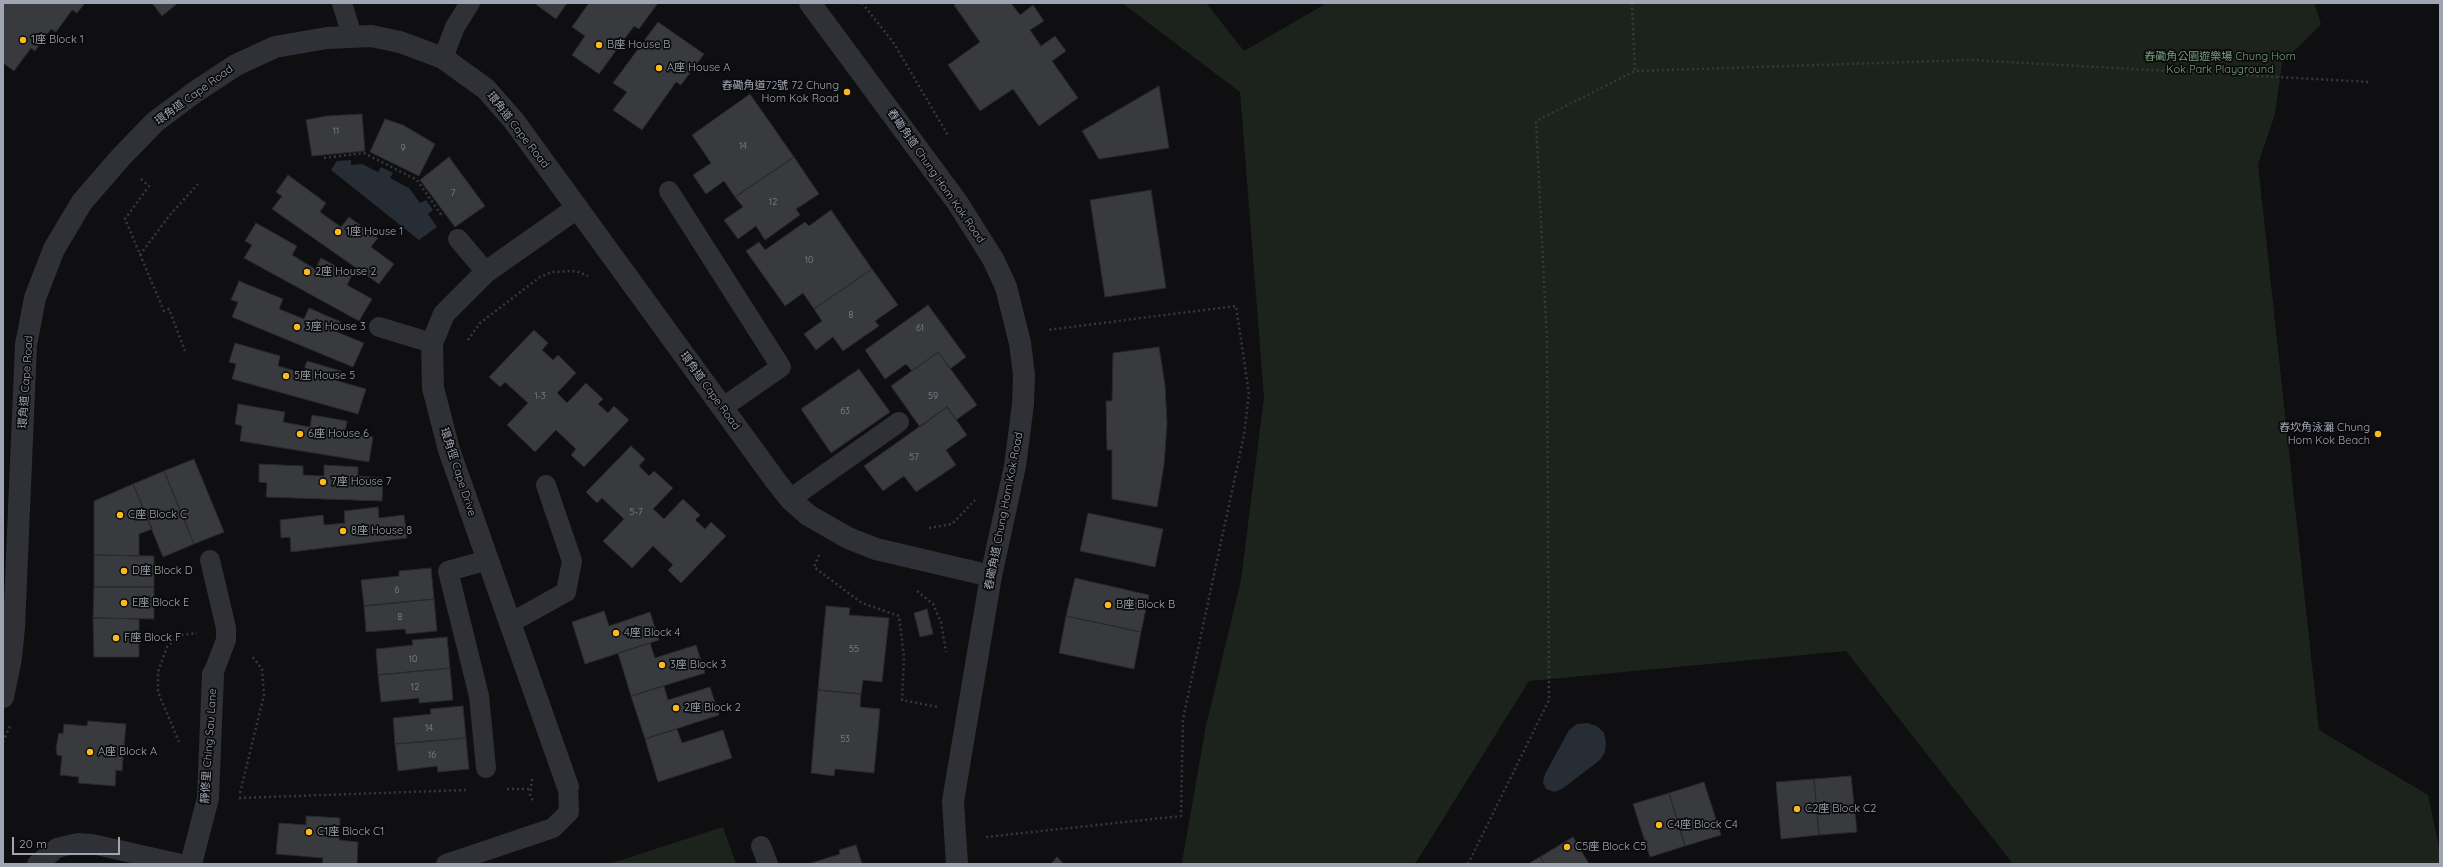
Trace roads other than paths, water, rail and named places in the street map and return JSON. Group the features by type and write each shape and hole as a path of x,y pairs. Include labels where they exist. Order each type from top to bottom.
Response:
{"street":[{"name":"舂磡角道 Chung Hom Kok Road","path":"810,3 977,231 993,259 1010,300 1020,343 1024,375 1024,404 1015,466 991,576 953,801 957,864"},
{"name":"環角道 Cape Road","path":"3,697 11,658 8,626 26,345 35,298 54,249 82,202 120,157 155,122 194,92 236,65 276,47 352,36 371,36 400,42 443,58 486,89 514,121 722,408 790,499 808,515 828,527 876,549 991,576"},
{"name":"環角徑 Cape Drive","path":"568,787 488,560 444,429 433,388 432,343 444,314 486,272 577,208"},
{"name":"靜修里 Ching Sau Lane","path":"191,864 208,798 213,674"}],"lane":[{"path":"342,3 352,36"},
{"path":"443,58 455,27 470,3"},
{"path":"669,191 781,367 722,408"},
{"path":"458,239 486,272"},
{"path":"379,327 432,343"},
{"path":"790,499 899,422"},
{"path":"510,623 566,592 572,561 546,485"},
{"path":"210,560 226,628 226,640 213,674"},
{"path":"486,768 479,696 448,571 488,560"},
{"path":"446,864 553,828 569,812 568,787"},
{"path":"37,864 57,848 78,843 92,844 180,864"}],"place":[{"name":"1座 Block 1","path":"23,40"},
{"name":"B座 House B","path":"599,45"},
{"name":"A座 House A","path":"659,68"},
{"name":"舂磡角道72號 72 Chung Hom Kok Road","path":"847,92"},
{"name":"1座 House 1","path":"338,232"},
{"name":"2座 House 2","path":"307,272"},
{"name":"3座 House 3","path":"297,327"},
{"name":"5座 House 5","path":"286,376"},
{"name":"6座 House 6","path":"300,434"},
{"name":"舂坎角泳灘 Chung Hom Kok Beach","path":"2378,434"},
{"name":"7座 House 7","path":"323,482"},
{"name":"C座 Block C","path":"120,515"},
{"name":"8座 House 8","path":"343,531"},
{"name":"D座 Block D","path":"124,571"},
{"name":"E座 Block E","path":"124,603"},
{"name":"B座 Block B","path":"1108,605"},
{"name":"4座 Block 4","path":"616,633"},
{"name":"F座 Block F","path":"116,638"},
{"name":"3座 Block 3","path":"662,665"},
{"name":"2座 Block 2","path":"676,708"},
{"name":"A座 Block A","path":"90,752"},
{"name":"C2座 Block C2","path":"1797,809"},
{"name":"C4座 Block C4","path":"1659,825"},
{"name":"C1座 Block C1","path":"309,832"},
{"name":"C5座 Block C5","path":"1567,847"}],"park label":[{"name":"舂磡角公園遊樂場 Chung Hom Kok Park Playground","path":"2220,63"}]}
